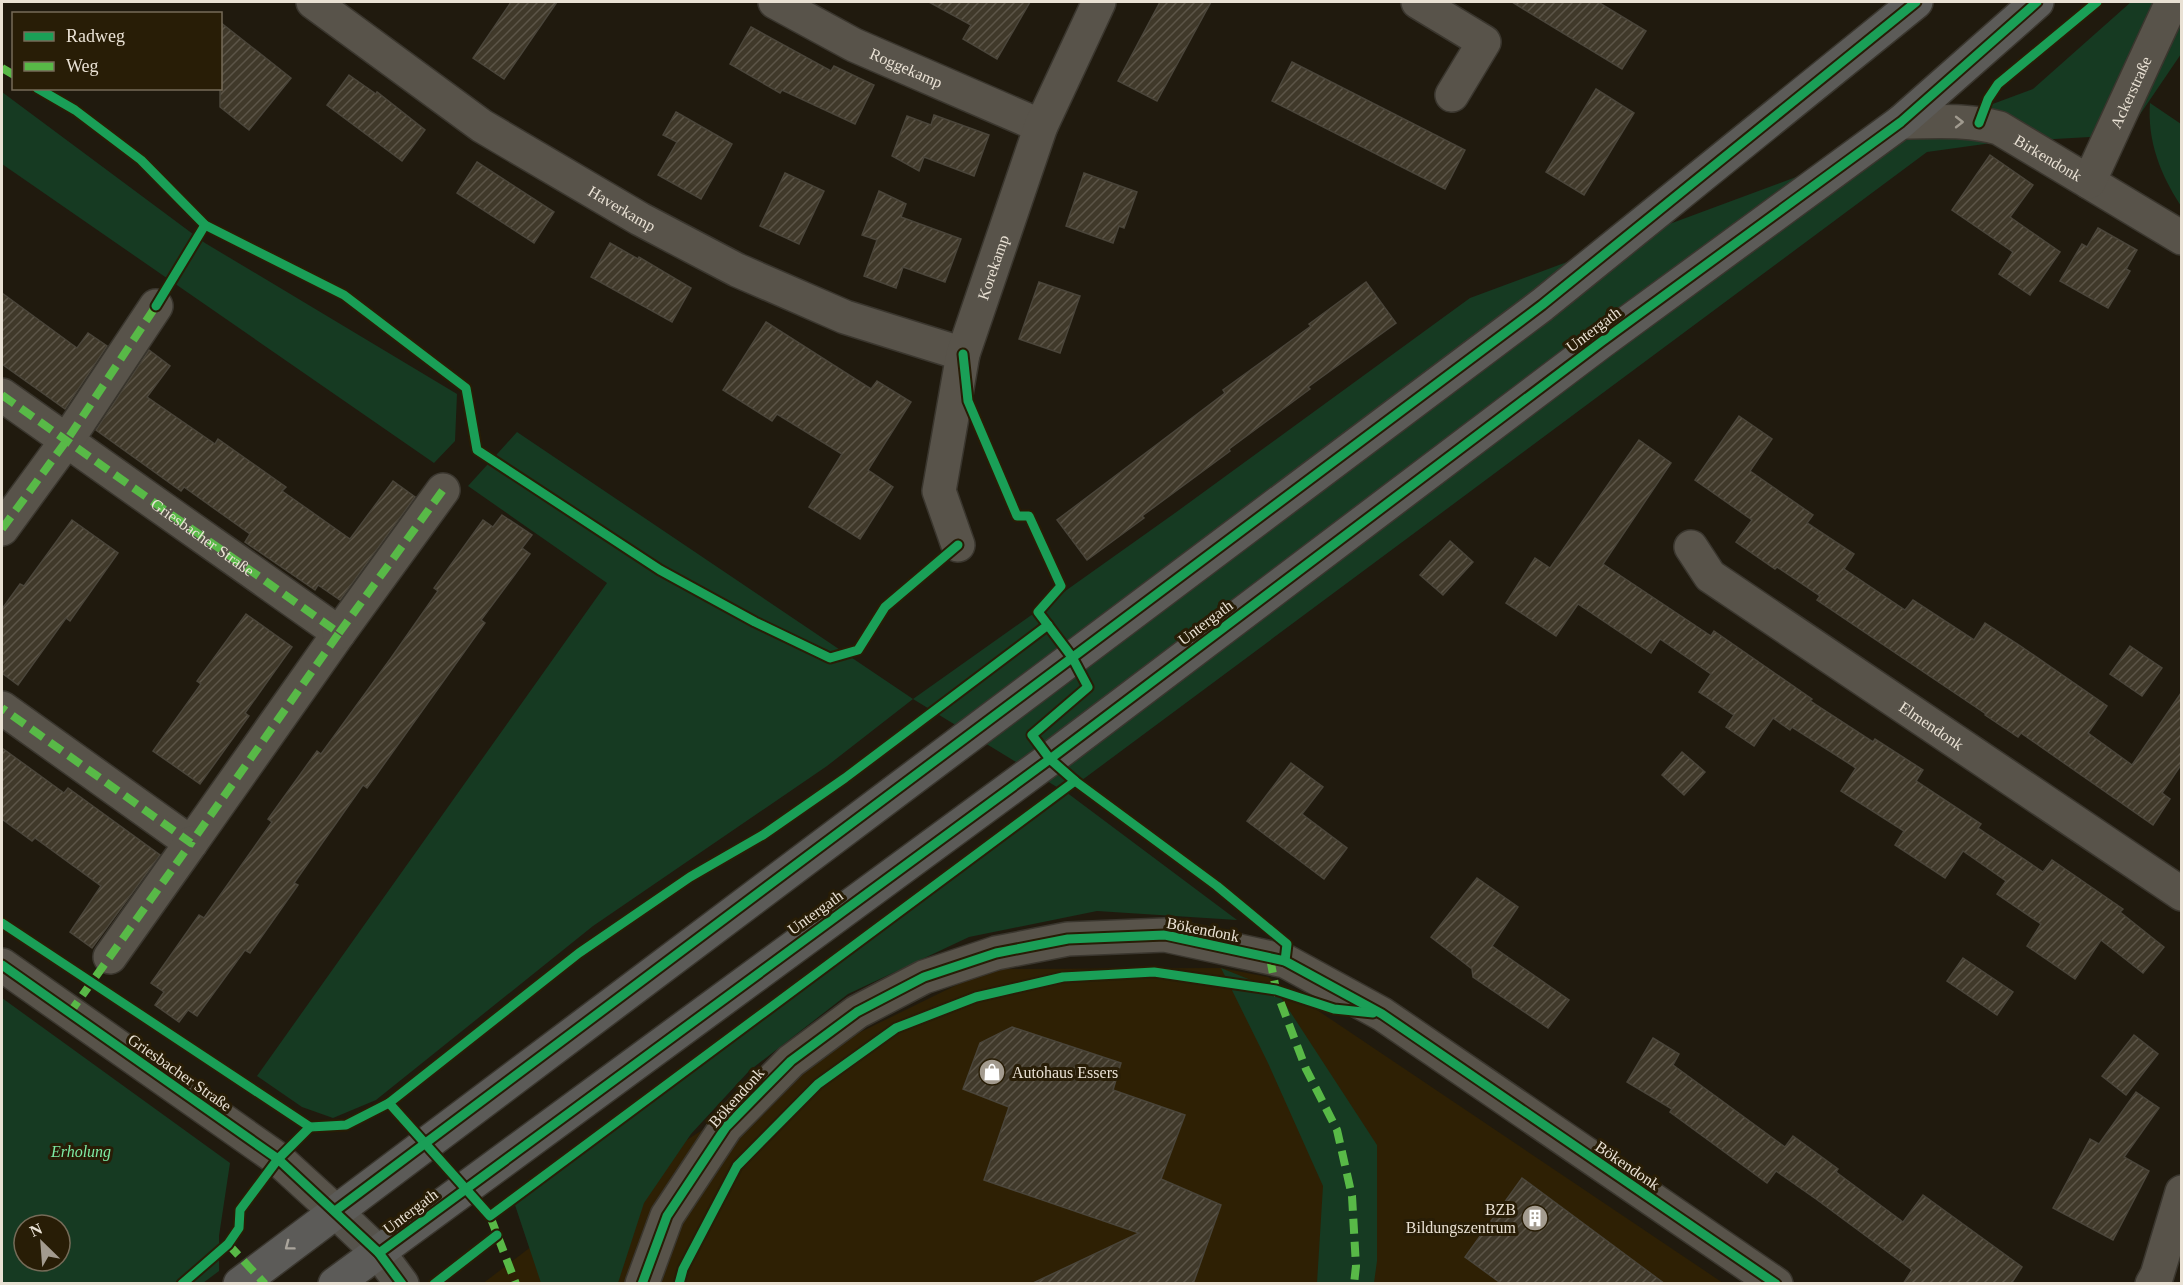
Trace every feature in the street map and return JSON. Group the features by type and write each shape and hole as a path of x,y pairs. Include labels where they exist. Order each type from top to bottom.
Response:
{"main road":[{"path":"240,1284 1542,305 1916,2"},
{"name":"Untergath","path":"335,1284 1050,759 1601,342 1901,122 2037,2"},
{"path":"335,1211 380,1252 402,1284"}],"street":[{"name":"Haverkamp","path":"313,2 482,126 639,219 737,270 845,316 963,354"},
{"name":"Roggekamp","path":"775,2 854,45 1041,126"},
{"name":"Korekamp","path":"958,545 939,491 963,354 1041,126 1099,2"},
{"path":"1418,2 1484,42 1452,95"},
{"name":"Ackerstraße","path":"2089,182 2172,2"},
{"name":"Birkendonk","path":"1901,122 1963,121 1999,128 2181,238"},
{"path":"2,529 67,440 156,306"},
{"name":"Griesbacher Straße","path":"2,395 339,633"},
{"path":"110,957 443,490"},
{"name":"Elmendonk","path":"1691,547 1710,576 2181,894"},
{"path":"2,708 191,843"},
{"name":"Bökendonk","path":"642,1284 667,1216 726,1127 791,1061 857,1012 924,977 996,953 1068,939 1165,935 1285,961 1382,1014 1776,1284"},
{"name":"Griesbacher Straße","path":"2,965 278,1159 335,1211"},
{"path":"2152,1284 2157,1275 2181,1192"}],"shaded area":[{"path":"1221,968 1268,977 1723,1283 482,1284 585,1206 832,1046 989,969"}],"green space":[{"path":"2131,2 2181,2 2181,54 2126,135 1999,142 1927,152 1066,792 1237,920 1097,911 969,937 848,994 749,1071 691,1134 644,1203 618,1283 541,1283 514,1202 1065,792 913,699 1175,513 1470,298 2033,89"},
{"path":"2,92 205,243 457,394 455,441 434,463 2,164"},
{"path":"2150,103 2181,124 2181,206 2167,183 2157,158 2151,131"},
{"path":"517,432 913,699 827,766 593,926 376,1100 333,1118 302,1107 257,1076 607,583 468,486"},
{"path":"1221,968 1276,990 1377,1145 1377,1261 1374,1283 1317,1283 1323,1186 1268,1063"},
{"name":"Erholung","path":"2,998 230,1163 219,1236 219,1271 203,1283 2,1283"}],"building":[{"path":"511,2 557,2 504,79 473,58"},
{"path":"929,2 1030,2 997,59 963,39 971,25"},
{"path":"1160,2 1211,2 1157,101 1118,81"},
{"path":"1512,2 1598,2 1646,31 1622,69"},
{"path":"222,24 291,78 249,130 220,107"},
{"path":"751,27 831,71 834,66 874,85 855,124 782,90 780,93 730,64"},
{"path":"1292,62 1465,150 1445,189 1272,101"},
{"path":"349,75 376,94 377,92 425,130 402,161 327,105"},
{"path":"1596,89 1634,113 1584,195 1546,172"},
{"path":"676,112 732,144 701,199 658,175 677,142 663,135"},
{"path":"934,115 989,135 974,176 924,157 919,171 892,156 907,116 931,125"},
{"path":"1990,155 2033,185 2010,217 2060,252 2030,295 1999,274 2013,252 1952,210"},
{"path":"477,162 554,212 534,243 457,193"},
{"path":"785,173 824,191 799,244 760,226"},
{"path":"1084,173 1137,192 1124,228 1119,226 1113,243 1066,226"},
{"path":"879,191 906,204 901,217 961,239 945,282 903,267 896,288 864,276 877,240 862,235"},
{"path":"2098,228 2137,250 2126,269 2130,271 2108,308 2060,281 2082,244 2087,247"},
{"path":"610,243 638,259 639,257 691,288 672,322 591,277"},
{"path":"1039,282 1080,296 1060,353 1019,339"},
{"path":"1366,282 1396,323 1308,387 1310,389 1087,560 1057,520 1225,393 1223,390 1311,326 1309,324"},
{"path":"2,293 77,348 88,333 107,346 65,409 2,364"},
{"path":"766,322 871,389 877,381 911,402 868,470 893,487 860,539 809,507 842,454 777,414 772,421 723,390"},
{"path":"149,350 170,366 147,397 215,444 218,439 286,487 282,491 350,539 393,481 415,497 340,600 318,585 315,590 245,542 250,534 184,487 181,491 96,430"},
{"path":"1739,416 1772,439 1750,471 1813,515 1807,523 1854,554 1844,569 1905,610 1913,600 1974,640 1985,623 2019,645 2107,706 2088,733 2132,765 2181,693 2181,765 2162,793 2170,799 2153,825 2021,733 2018,737 1985,715 1817,600 1820,596 1736,542 1752,520 1695,480"},
{"path":"1639,440 1671,463 1603,564 1711,636 1714,631 1812,699 1810,701 1873,742 1875,739 1923,770 1916,781 1981,824 1978,828 2043,872 2052,860 2123,909 2120,912 2164,947 2143,973 2101,940 2075,979 2027,946 2041,924 1997,894 2006,881 1963,851 1945,878 1895,845 1904,831 1841,791 1856,768 1792,727 1790,730 1773,718 1754,746 1726,727 1734,715 1699,692 1711,674 1660,639 1651,653 1578,604 1556,636 1506,603 1535,558 1550,568"},
{"path":"502,515 532,535 522,548 530,554 481,620 485,623 367,788 363,785 294,883 298,885 250,953 245,950 197,1016 188,1010 179,1022 155,1005 164,992 151,983 199,915 204,918 272,822 268,819 317,751 321,754 391,658 438,591 434,588 483,520 493,527"},
{"path":"72,520 118,553 70,621 66,618 18,685 2,673 2,609 20,584 24,586"},
{"path":"1450,541 1473,562 1443,595 1420,575"},
{"path":"246,614 292,647 245,713 249,716 200,784 153,751 201,684 197,681"},
{"path":"2130,646 2162,668 2142,696 2110,674"},
{"path":"2,748 64,793 68,788 160,855 92,948 70,932 101,886 35,838 32,841 2,819"},
{"path":"1682,752 1705,772 1684,795 1662,775"},
{"path":"1291,763 1323,787 1302,814 1347,848 1324,879 1247,821"},
{"path":"1477,878 1518,907 1492,946 1569,1000 1548,1028 1473,977 1472,969 1431,937"},
{"path":"1963,958 2013,992 1997,1015 1947,981"},
{"path":"1012,1027 1121,1063 1113,1090 1185,1115 1161,1179 1221,1205 1193,1284 1031,1284 1139,1233 984,1180 1009,1107 963,1089 980,1043"},
{"path":"2134,1035 2158,1054 2126,1095 2102,1076"},
{"path":"1653,1038 1679,1054 1673,1065 1785,1147 1793,1136 1838,1169 1836,1172 1903,1222 1923,1195 2022,1267 2011,1284 1903,1284 1912,1270 1816,1199 1776,1171 1767,1183 1670,1112 1672,1109 1627,1082"},
{"path":"2136,1092 2159,1108 2124,1157 2149,1171 2113,1240 2053,1208 2090,1139 2099,1144"},
{"name":"BZB Bildungszentrum","path":"1522,1178 1665,1284 1502,1284 1465,1257"}],"marked path":[{"path":"2,68 12,74"},
{"path":"2,529 67,440 156,306"},
{"path":"2,395 339,633 191,843 2,708"},
{"path":"339,633 443,490"},
{"path":"69,1014 191,843"},
{"path":"1270,958 1276,990 1306,1069 1337,1130 1352,1196 1356,1266 1354,1284"},
{"path":"490,1216 516,1284"},
{"path":"228,1244 265,1284"}],"cycle path":[{"path":"335,1211 1542,305 1916,2"},
{"path":"379,1253 1050,759 1601,342 1901,122 2037,2"},
{"path":"1979,123 1988,99 1998,84 2097,2"},
{"path":"40,90 75,110 141,160 205,225 344,295 466,388 477,450 660,570 755,622 830,658 858,650 885,607 958,545"},
{"path":"156,306 205,225"},
{"path":"963,354 968,401 1017,516 1029,516 1061,586 1038,612 1072,657 1088,687 1032,735 1050,759 1075,781 1217,886 1287,944 1285,961"},
{"path":"2,923 310,1127 346,1125 389,1103 579,953 690,877 763,835 845,778 1048,625"},
{"path":"389,1103 490,1216 1075,781"},
{"path":"642,1284 667,1216 726,1127 791,1061 857,1012 924,977 996,953 1068,939 1165,935 1285,961 1382,1014 1776,1284"},
{"path":"2,965 278,1159 379,1253 402,1284"},
{"path":"679,1284 683,1269 737,1166 818,1084 896,1028 976,997 1063,977 1154,972 1276,990 1334,1009 1373,1013"},
{"path":"182,1284 228,1244 239,1228 240,1210 278,1159 310,1127"},
{"path":"434,1284 497,1235"}],"place":[{"name":"Autohaus Essers","path":"992,1072"},
{"name":"BZB Bildungszentrum","path":"1535,1218"}]}
